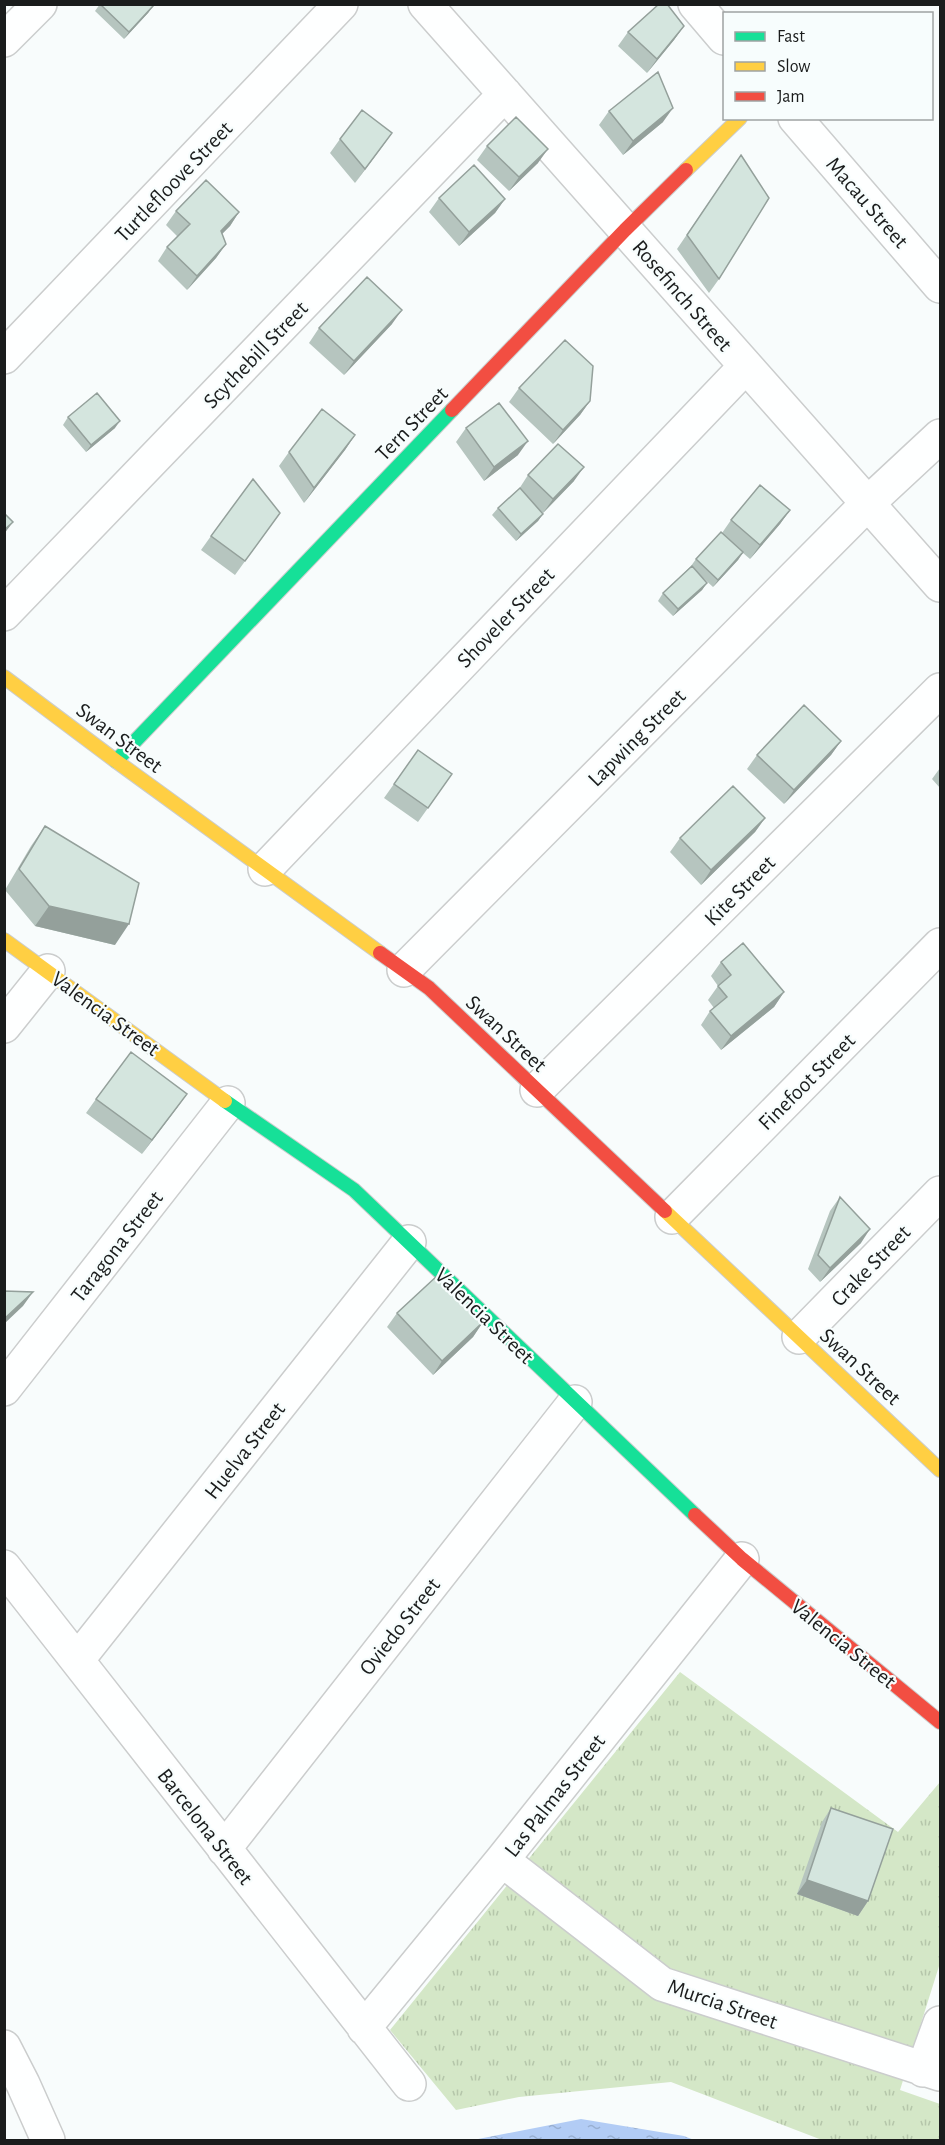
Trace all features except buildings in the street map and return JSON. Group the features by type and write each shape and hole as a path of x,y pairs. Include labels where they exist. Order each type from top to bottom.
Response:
{"street":[{"path":"4,40 40,4"},
{"name":"Turtlefloove Street","path":"4,357 341,4"},
{"name":"Rosefinch Street","path":"425,4 940,585"},
{"path":"695,4 723,37"},
{"name":"Scythebill Street","path":"4,614 505,94"},
{"name":"Tern Street","path":"116,761 625,230 738,120"},
{"name":"Macau Street","path":"797,120 940,286"},
{"name":"Shoveler Street","path":"265,869 746,366"},
{"name":"Lapwing Street","path":"404,970 868,503 940,436"},
{"name":"Swan Street","path":"4,676 116,761 429,988 940,1470"},
{"name":"Kite Street","path":"537,1090 940,690"},
{"name":"Valencia Street","path":"4,940 228,1103 354,1190 742,1559 940,1722"},
{"name":"Finefoot Street","path":"672,1217 940,945"},
{"path":"4,1026 48,971"},
{"name":"Taragona Street","path":"4,1389 228,1103"},
{"name":"Crake Street","path":"799,1337 940,1192"},
{"name":"Huelva Street","path":"78,1659 409,1242"},
{"name":"Oviedo Street","path":"224,1849 575,1402"},
{"name":"Las Palmas Street","path":"364,2028 502,1860 742,1559"},
{"name":"Barcelona Street","path":"4,1567 409,2084"},
{"name":"Murcia Street","path":"502,1860 662,1984 932,2072"},
{"path":"932,2072 940,2023"},
{"path":"4,2047 48,2140"}],"green space":[{"path":"680,1672 898,1832 940,1782 940,1963 900,2090 940,2104 940,2140 822,2140 671,2082 519,2097 456,2110 390,2030"}],"water":[{"path":"581,2119 684,2136 694,2140 473,2140"}],"traffic: fast":[{"path":"116,761 452,410"},
{"path":"225,1101 354,1190 695,1515"}],"traffic: slow":[{"path":"686,170 738,120"},
{"path":"4,677 380,953"},
{"path":"4,940 225,1101"},
{"path":"665,1211 940,1470"}],"traffic: jam":[{"path":"452,410 686,170"},
{"path":"380,953 429,988 665,1211"},
{"path":"695,1515 742,1559 940,1722"}]}
